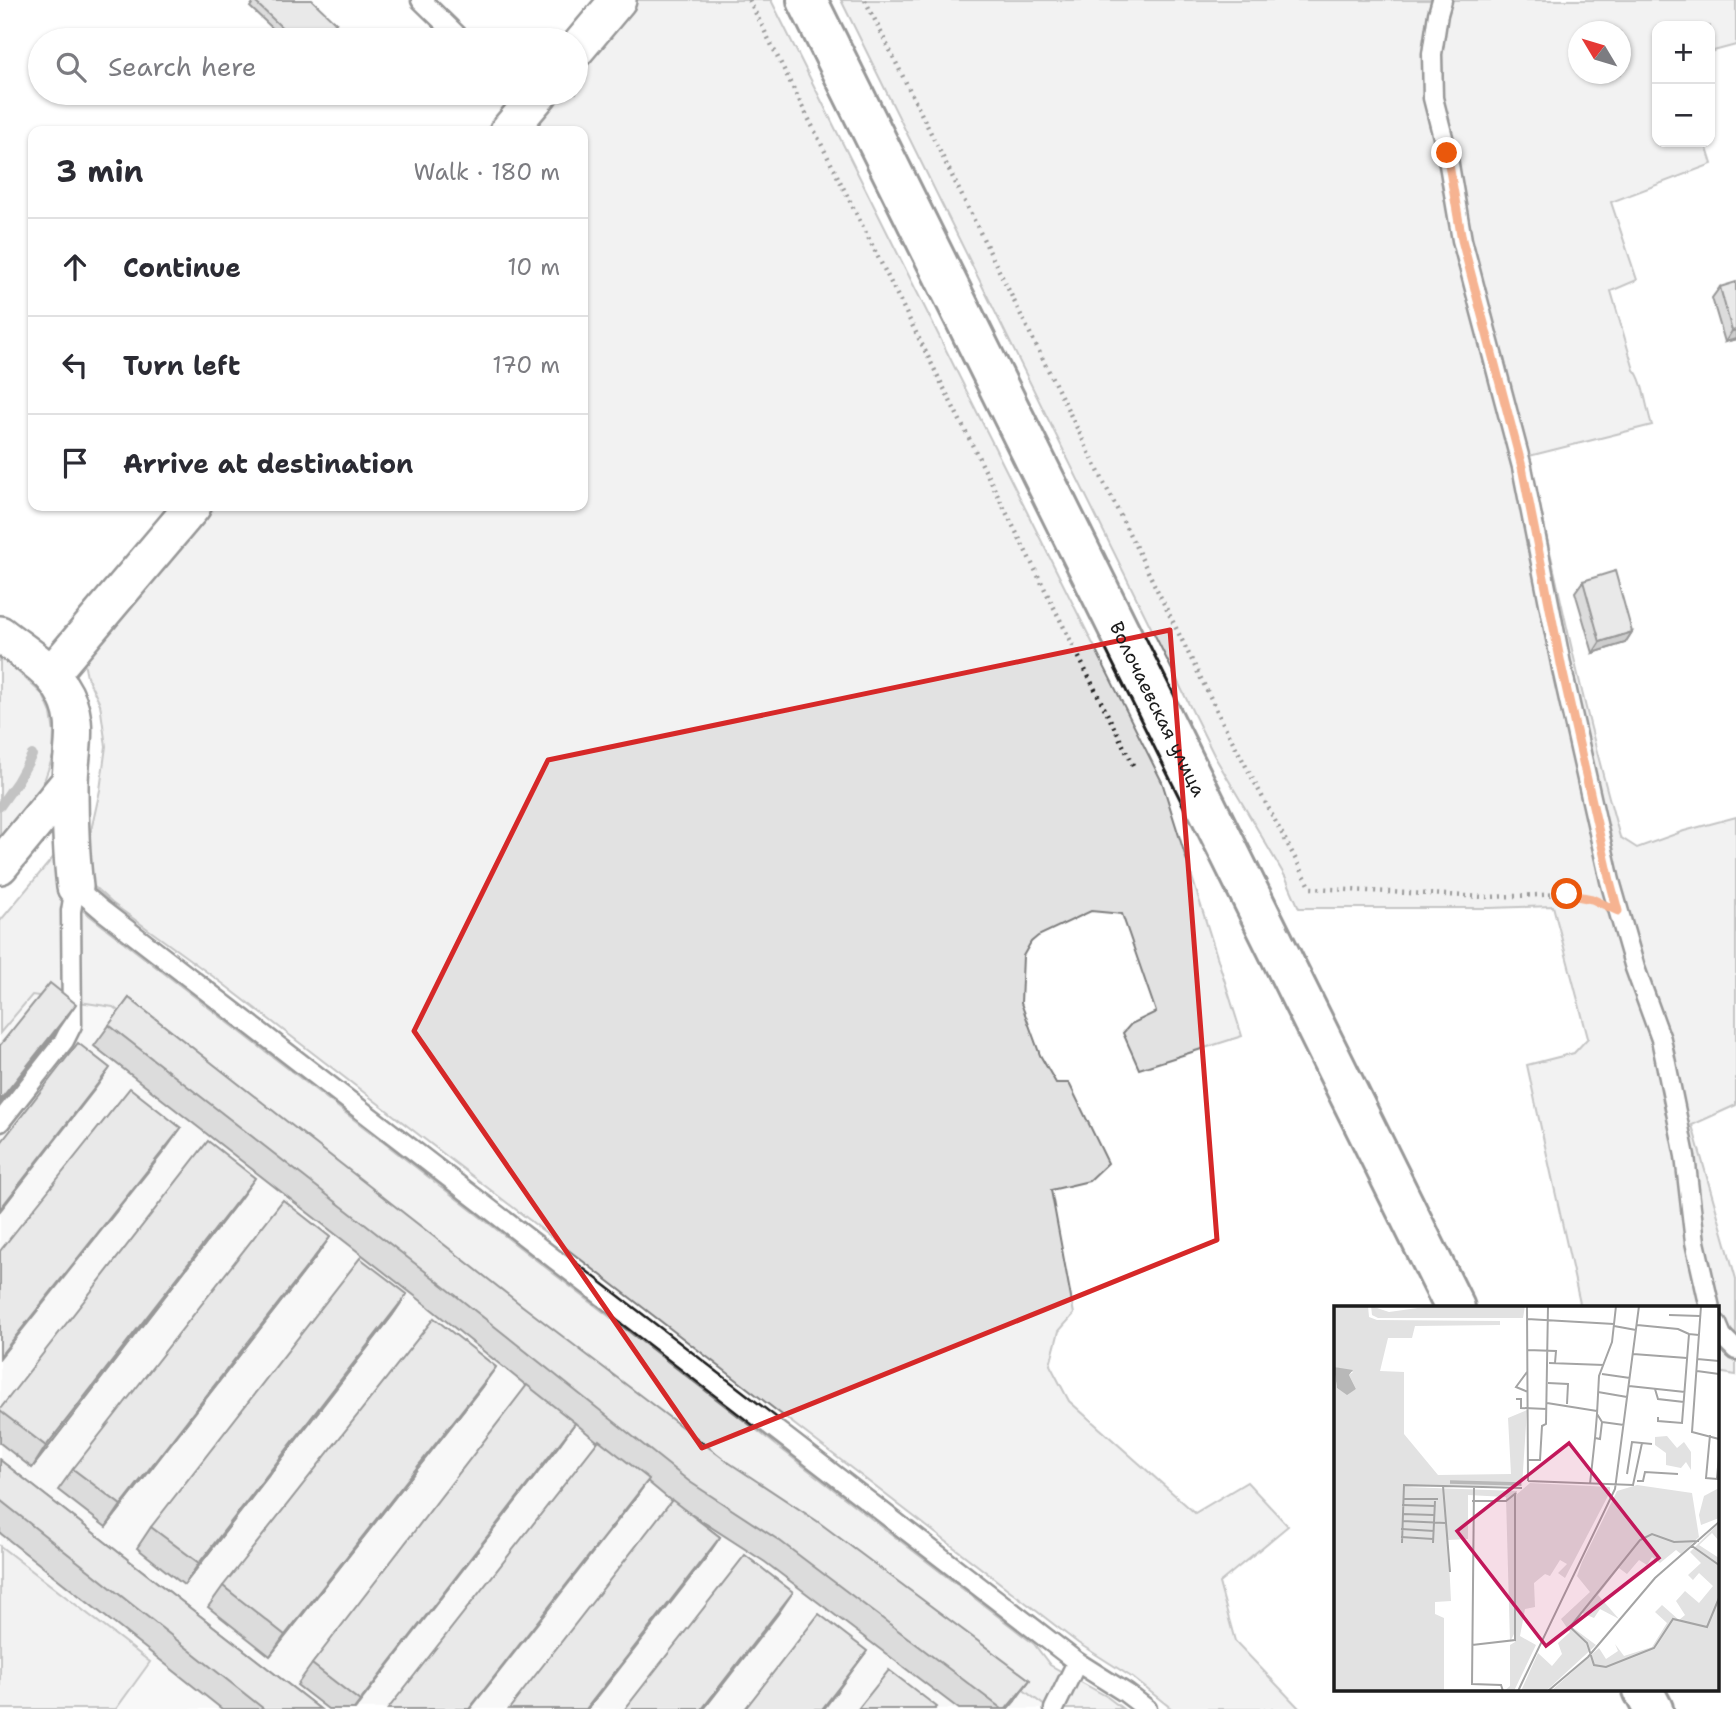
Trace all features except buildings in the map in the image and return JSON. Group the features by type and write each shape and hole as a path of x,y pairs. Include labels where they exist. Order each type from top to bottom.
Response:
{"street":[{"path":"588,36 618,0"},
{"name":"Волочаевская улица","path":"807,0 1454,1306"},
{"path":"51,674 189,511"},
{"path":"0,634 51,674 72,710 75,729 70,781 75,887"},
{"path":"0,866 70,781"},
{"path":"1644,1692 1653,1709"}],"lane":[{"path":"421,0 450,28"},
{"path":"1442,0 1432,54 1433,98 1447,153 1462,240 1522,467 1562,669 1610,881 1635,968 1661,1039 1685,1156 1695,1242 1710,1306"},
{"path":"0,1122 64,1041 72,1025 71,911 75,887"},
{"path":"75,887 1077,1662 1147,1709"},
{"path":"1718,1326 1736,1350"},
{"path":"1054,1709 1077,1662"}],"path":[{"path":"750,0 1134,767"},
{"path":"864,0 1224,725 1311,888 1486,897 1567,894 1592,899 1618,911"}],"highlighted area":[{"path":"1170,630 1217,1240 702,1448 414,1031 548,760"}],"shaded area":[{"path":"633,0 771,0 1162,782 1242,1036 1139,1069 1123,1033 1131,1024 1156,1012 1122,914 1091,911 1038,936 1031,942 1023,956 1021,1003 1040,1055 1056,1083 1069,1083 1108,1163 1089,1181 1051,1190 1074,1314 1059,1331 1050,1365 1069,1401 1195,1513 1247,1482 1288,1526 1219,1583 1235,1641 1300,1709 1172,1709 1133,1678 1078,1643 222,983 112,903 90,883 86,853 100,790 106,746 100,704 87,677 84,663 93,646 205,511 588,511 588,126 525,126 544,105 588,105 588,53"},
{"path":"841,0 1736,0 1736,45 1715,51 1715,21 1652,21 1652,147 1707,147 1712,164 1611,202 1637,280 1611,291 1652,425 1529,456 1583,695 1620,837 1637,848 1684,831 1736,817 1736,1105 1692,1125 1736,1279 1736,1375 1718,1372 1718,1306 1581,1306 1527,1065 1574,1053 1588,1038 1553,906 1299,908 1286,878 1215,757"},
{"path":"0,655 43,695 51,713 54,733 53,756 44,781 23,817 0,843"},
{"path":"60,849 68,899 1034,1644 1050,1665 1106,1696 1123,1709 1049,1709 113,1007 32,995 0,1033 0,921"},
{"path":"32,995 113,1007 1049,1709 116,1709 150,1662 0,1546 0,1033"},
{"path":"0,1546 150,1662 116,1709 0,1709"}],"waterway":[{"path":"0,806 32,755"}],"route":[{"path":"1447,153 1462,240 1522,467 1562,669 1618,911 1592,899 1567,894"}]}
